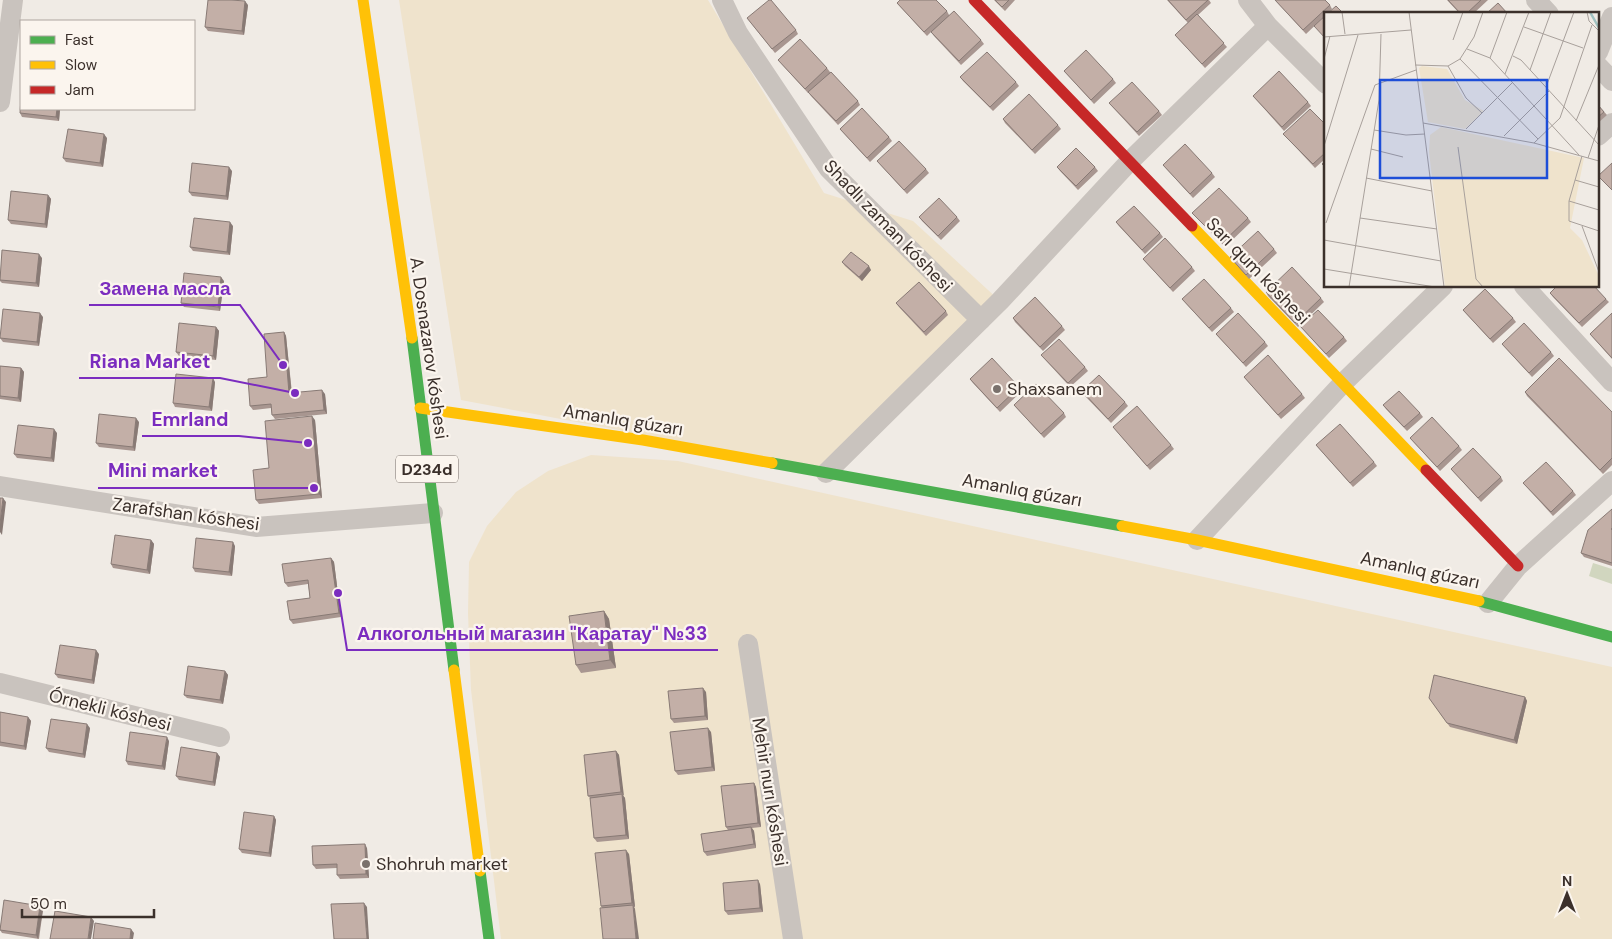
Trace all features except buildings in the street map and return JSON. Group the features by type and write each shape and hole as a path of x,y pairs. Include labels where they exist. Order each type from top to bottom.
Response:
{"street":[{"name":"A. Dosnazarov kóshesi","path":"363,0 420,408 489,939"},
{"name":"Shadlı zaman kóshesi","path":"722,0 738,33 830,169 981,320"},
{"name":"Sarı qum kóshesi","path":"974,0 1518,566"},
{"path":"1248,0 1268,26 1324,82"},
{"path":"1536,0 1547,12"},
{"path":"0,102 11,3"},
{"path":"1600,47 1612,17"},
{"path":"826,473 981,320 1128,162 1268,26"},
{"path":"1600,68 1612,81"},
{"path":"1600,134 1612,123"},
{"path":"1197,540 1343,383 1441,288"},
{"path":"1526,288 1612,382"},
{"name":"Amanlıq gúzarı","path":"420,408 634,438 1197,540 1488,603 1612,636"},
{"path":"1488,603 1518,566 1612,481"},
{"name":"Zarafshan kóshesi","path":"0,486 256,527 433,513"},
{"name":"Mehir nurı kóshesi","path":"748,644 792,939"},
{"name":"Órnekli kóshesi","path":"0,683 220,737"}],"green space":[{"path":"1593,563 1612,569 1612,584 1589,576"}],"sand":[{"path":"399,0 708,0 824,193 913,221 1000,301 824,469 461,400"},
{"path":"591,455 678,461 1612,667 1612,939 501,939 471,690 468,613 469,562 487,526 516,492 548,471"}],"traffic: fast":[{"path":"412,338 454,670"},
{"path":"772,463 1122,526"},
{"path":"1479,601 1612,637"},
{"path":"480,871 489,939"}],"traffic: slow":[{"path":"363,0 412,338"},
{"path":"1192,226 1426,470"},
{"path":"420,408 643,440 772,463"},
{"path":"1122,526 1197,540 1479,601"},
{"path":"454,670 480,871"}],"traffic: jam":[{"path":"974,0 1192,226"},
{"path":"1426,470 1518,566"}],"place":[{"name":"Замена масла","path":"283,365"},
{"name":"Shaxsanem","path":"997,389"},
{"name":"Riana Market","path":"295,393"},
{"name":"Emrland","path":"308,443"},
{"name":"Mini market","path":"314,488"},
{"name":"Алкогольный магазин \"Каратау\" №33","path":"338,593"},
{"name":"Shohruh market","path":"366,864"}]}
